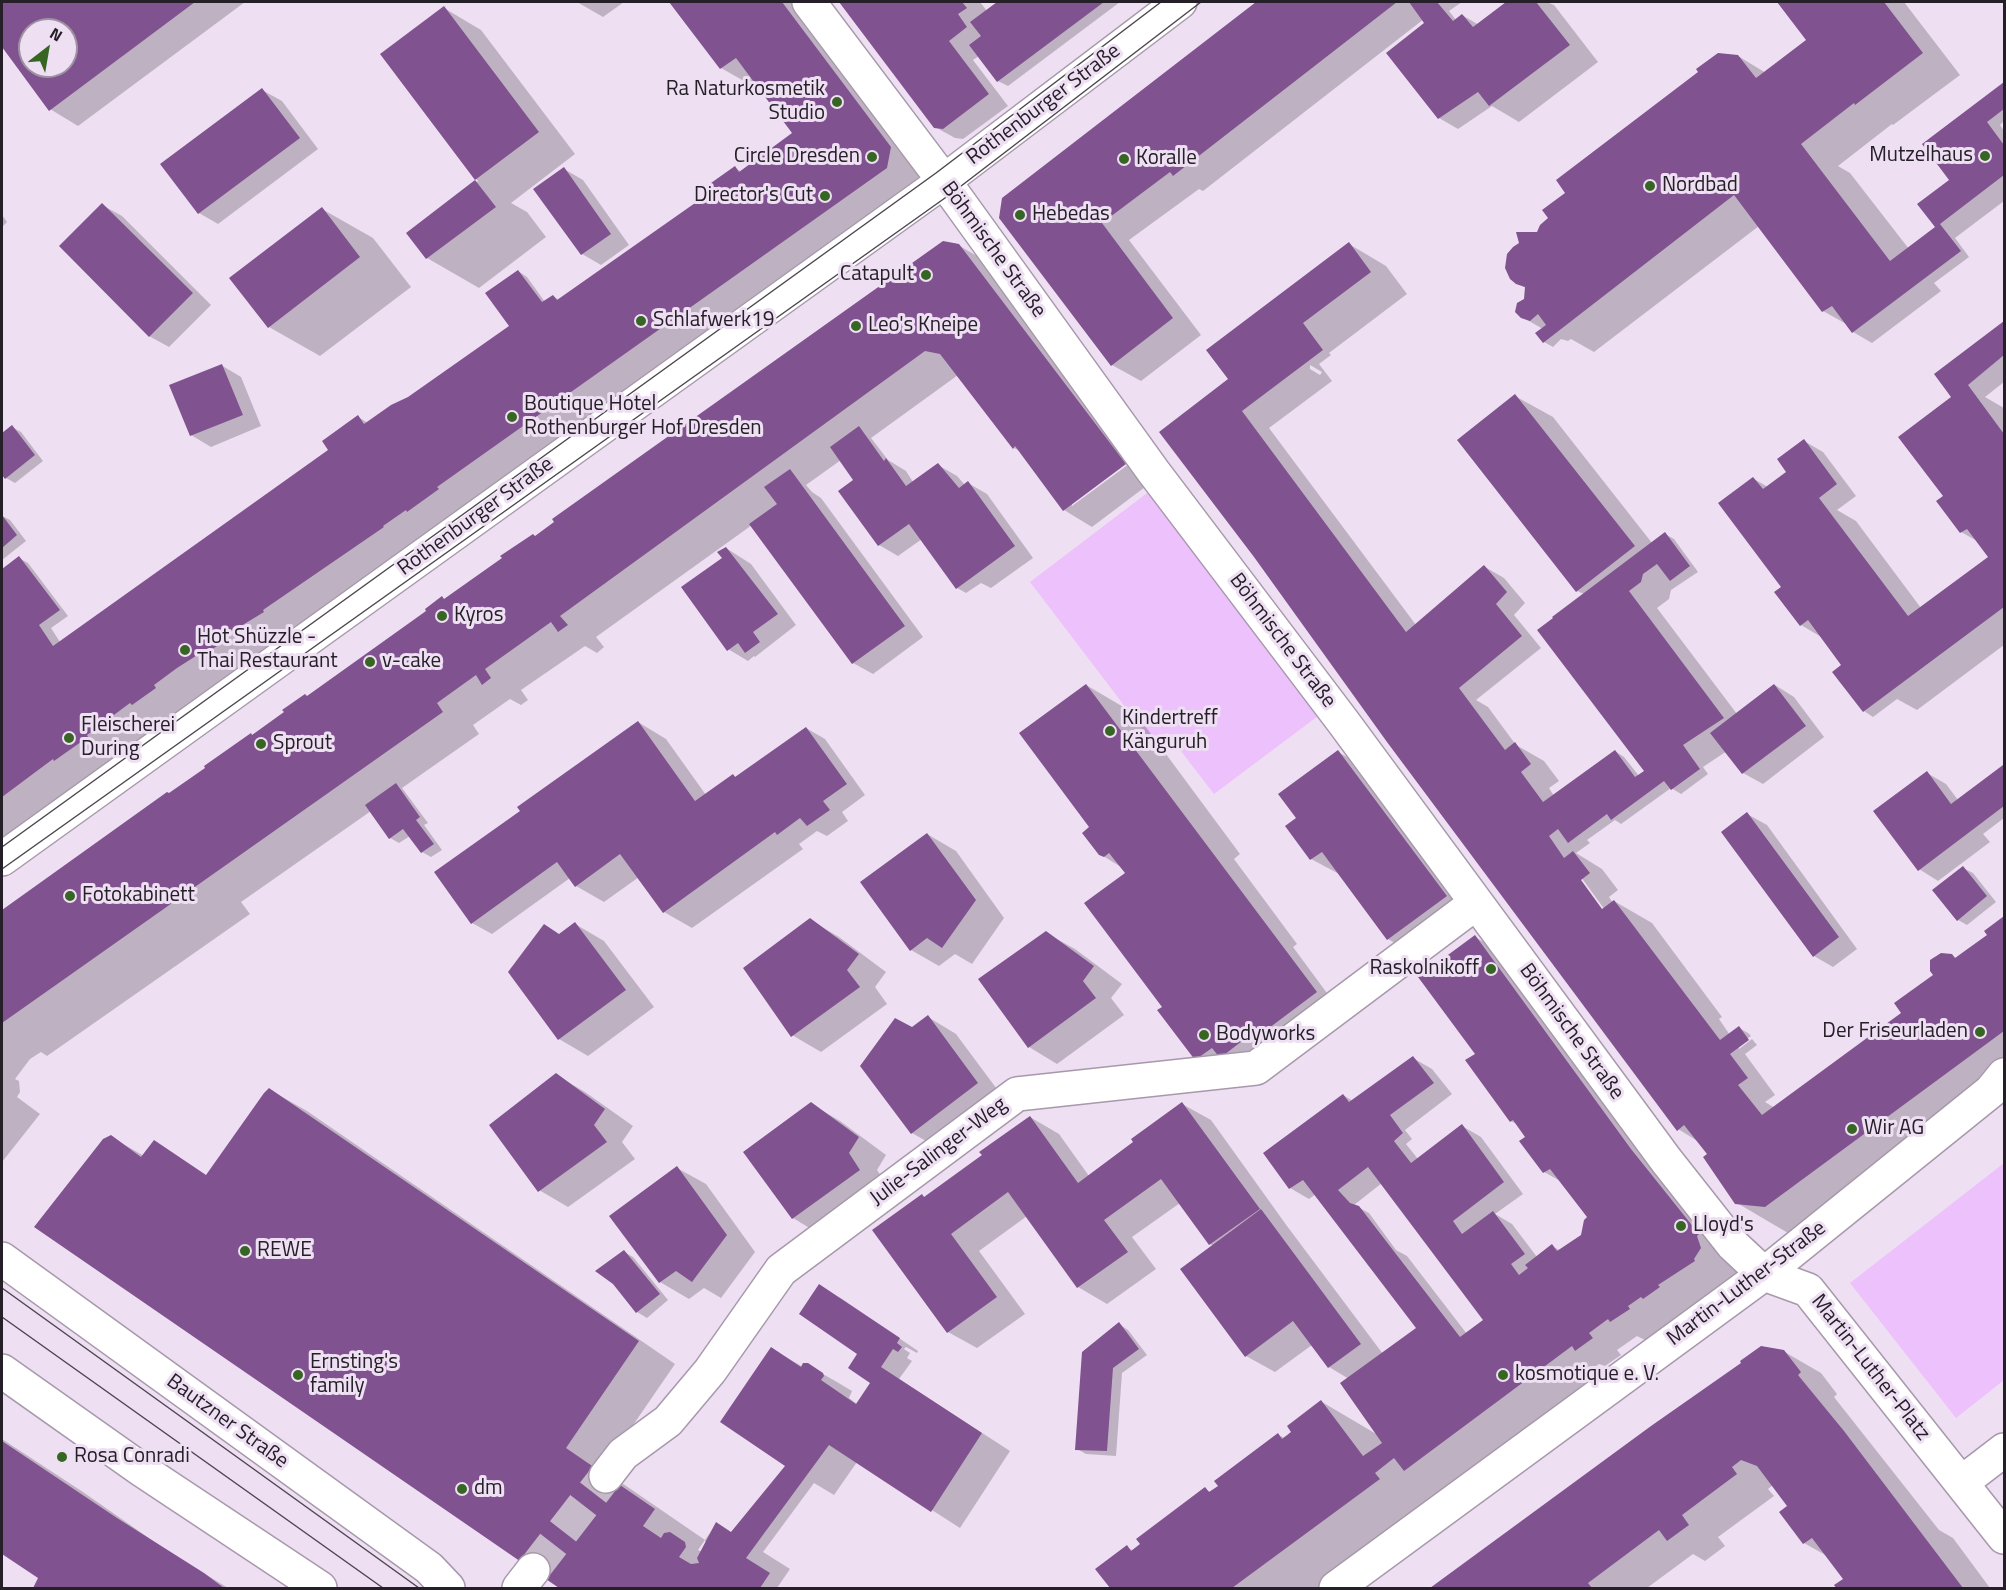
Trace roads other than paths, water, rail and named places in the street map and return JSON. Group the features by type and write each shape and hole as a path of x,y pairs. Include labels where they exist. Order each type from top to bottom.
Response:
{"street":[{"name":"Böhmische Straße","path":"809,2 944,181 1152,471 1344,723 1666,1160 1732,1245 1764,1274"},
{"name":"Rothenburger Straße","path":"2,859 944,181 1180,2"},
{"name":"Julie-Salinger-Weg","path":"606,1476 623,1454 668,1421 710,1371 781,1270 1017,1094 1256,1068 1476,903"},
{"name":"Martin-Luther-Straße","path":"1336,1588 1764,1274 2000,1091"},
{"name":"Bautzner Straße","path":"2,1259 429,1568 448,1588"},
{"name":"Martin-Luther-Platz","path":"1764,1274 1808,1290 2004,1537"},
{"path":"2,1371 142,1470 320,1588"},
{"path":"1961,1482 2004,1450"}],"tunnel":[{"path":"533,1570 606,1476"}],"tram line":[{"path":"2,847 936,173 1161,2"},
{"path":"2,869 952,193 1201,2"},
{"path":"2,1288 419,1588"},
{"path":"2,1317 383,1588"}],"place":[{"name":"Ra Naturkosmetik Studio","path":"837,102"},
{"name":"Mutzelhaus","path":"1985,156"},
{"name":"Circle Dresden","path":"872,157"},
{"name":"Koralle","path":"1124,159"},
{"name":"Nordbad","path":"1650,186"},
{"name":"Director's Cut","path":"825,196"},
{"name":"Hebedas","path":"1020,215"},
{"name":"Catapult","path":"926,275"},
{"name":"Schlafwerk19","path":"641,321"},
{"name":"Leo's Kneipe","path":"856,326"},
{"name":"Boutique Hotel Rothenburger Hof Dresden","path":"512,417"},
{"name":"Kyros","path":"442,616"},
{"name":"Hot Shüzzle - Thai Restaurant","path":"185,650"},
{"name":"v-cake","path":"370,662"},
{"name":"Kindertreff Känguruh","path":"1110,731"},
{"name":"Fleischerei During","path":"69,738"},
{"name":"Sprout","path":"261,744"},
{"name":"Fotokabinett","path":"70,896"},
{"name":"Raskolnikoff","path":"1491,969"},
{"name":"Der Friseurladen","path":"1980,1032"},
{"name":"Bodyworks","path":"1204,1035"},
{"name":"Wir AG","path":"1852,1129"},
{"name":"Lloyd's","path":"1681,1226"},
{"name":"REWE","path":"245,1251"},
{"name":"Ernsting's family","path":"298,1375"},
{"name":"kosmotique e. V.","path":"1503,1375"},
{"name":"Rosa Conradi","path":"62,1457"},
{"name":"dm","path":"462,1489"}]}
